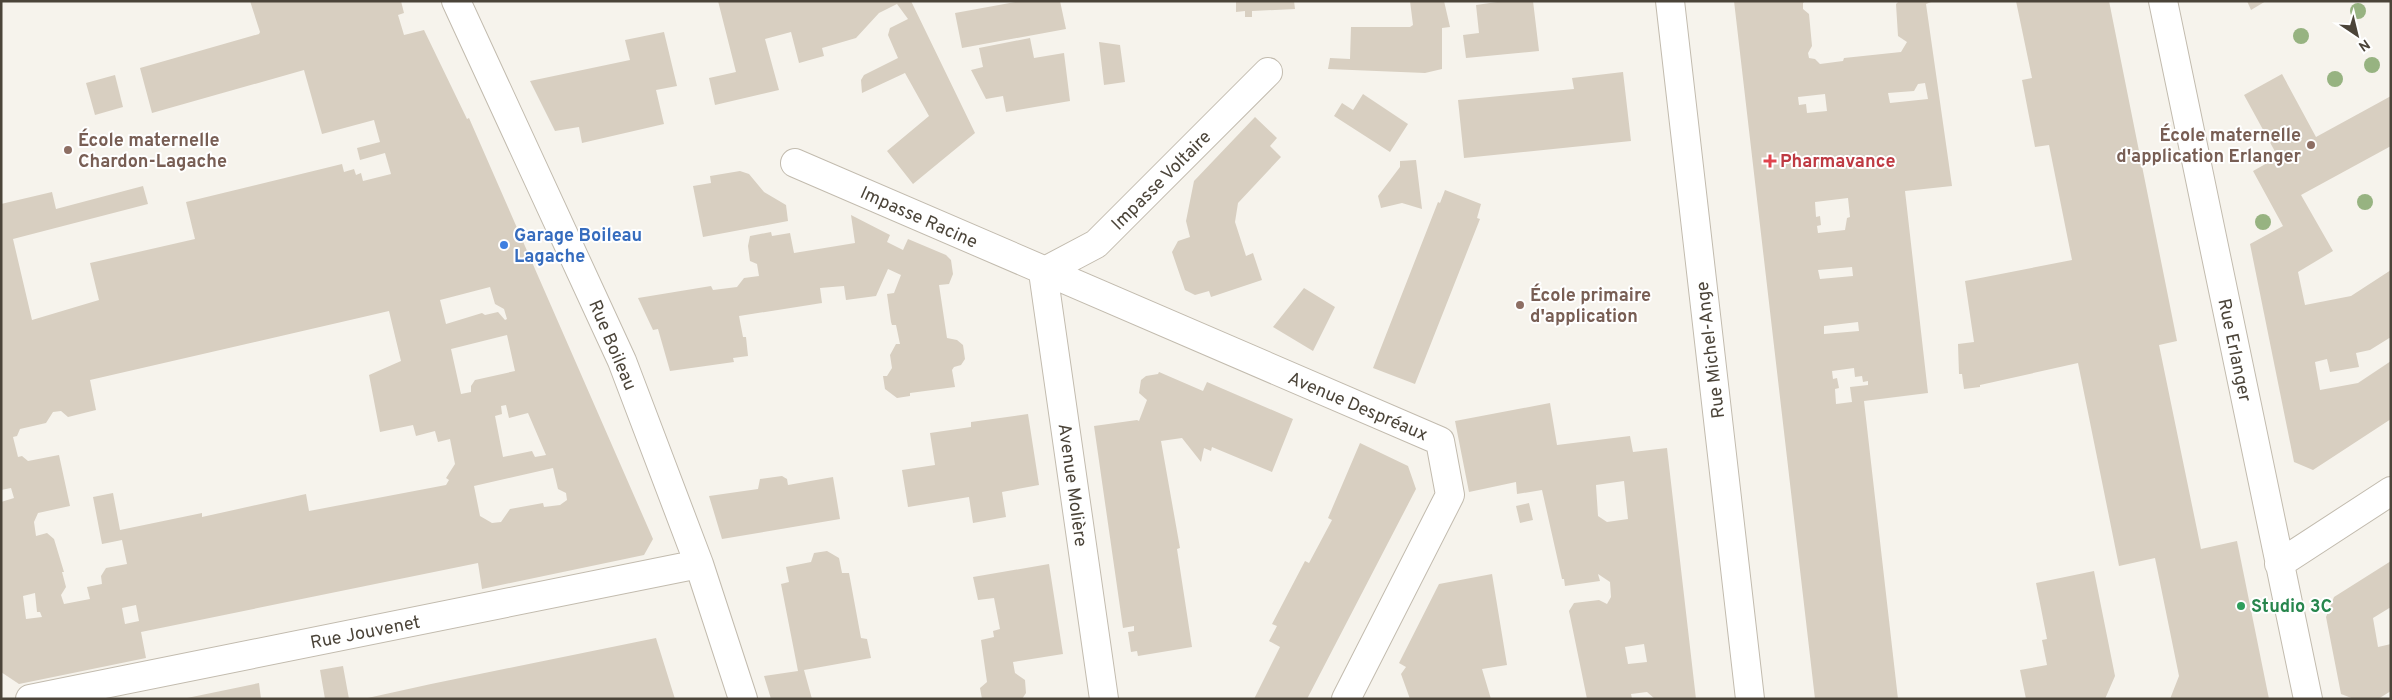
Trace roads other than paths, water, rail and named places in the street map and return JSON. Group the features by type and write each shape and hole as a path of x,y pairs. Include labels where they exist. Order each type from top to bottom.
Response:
{"street":[{"name":"Rue Boileau","path":"456,1 622,360 700,564 743,699"},
{"name":"Rue Michel-Ange","path":"1670,1 1750,699"},
{"name":"Rue Erlanger","path":"2163,1 2308,699"},
{"name":"Impasse Voltaire","path":"1042,272 1096,244 1268,72"},
{"name":"Impasse Racine","path":"795,163 1042,272"},
{"name":"Avenue Molière","path":"1042,272 1104,699"},
{"name":"Avenue Despréaux","path":"1042,272 1440,441 1450,495 1346,699"},
{"path":"2279,564 2391,491"},
{"name":"Rue Jouvenet","path":"30,699 700,564"}],"place":[{"name":"École maternelle d'application Erlanger","path":"2311,145"},
{"name":"École maternelle Chardon-Lagache","path":"68,150"},
{"name":"Pharmavance","path":"1770,161"},
{"name":"Garage Boileau Lagache","path":"504,245"},
{"name":"École primaire d'application","path":"1520,305"},
{"name":"Studio 3C","path":"2241,606"}]}
